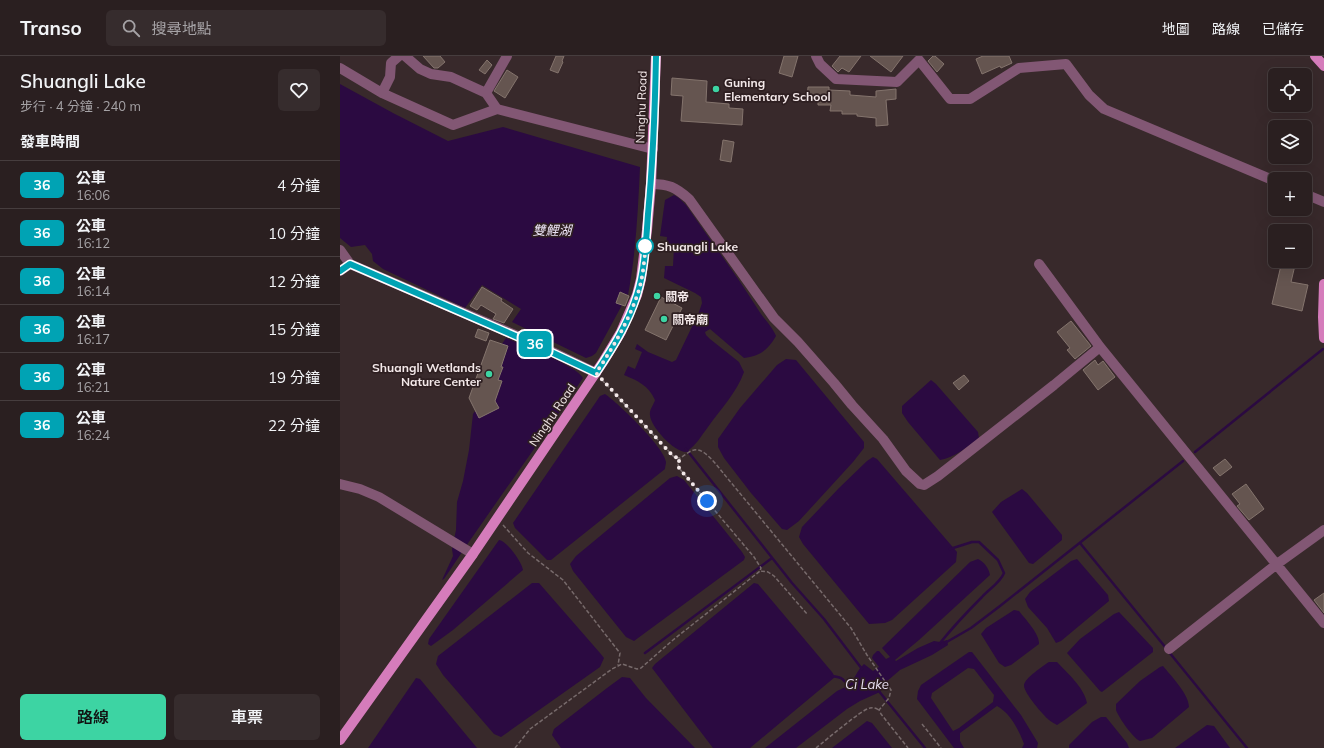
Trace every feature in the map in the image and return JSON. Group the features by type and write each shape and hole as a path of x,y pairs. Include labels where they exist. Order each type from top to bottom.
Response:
{"main road":[{"name":"Ninghu Road","path":"340,740 469,552 497,519 596,373 621,332 637,295 644,258 651,184 656,56"},
{"path":"1315,56 1324,66"},
{"path":"1324,284 1324,338"}],"street":[{"path":"382,93 390,77 391,63 399,56"},
{"path":"405,56 420,70 431,74 452,77 486,93 497,109"},
{"path":"486,93 508,56"},
{"path":"816,56 820,64 836,79 897,82 921,58 950,99 970,99 1019,68 1050,61 1066,64 1089,95 1104,109 1268,178"},
{"path":"340,68 382,93 453,126 497,109 653,148"},
{"path":"651,184 667,184 689,199 774,318 798,342 852,405 884,439 906,471 920,484 924,485 938,476 1100,347"},
{"path":"1312,197 1324,202"},
{"path":"340,250 350,264 534,344 596,373"},
{"path":"340,271 350,264"},
{"path":"1039,264 1100,347 1324,623"},
{"path":"340,484 360,489 380,497 469,552"},
{"path":"1169,648 1276,564 1324,530"}],"path":[{"path":"596,373 674,457 680,458 692,451 702,451 724,474 851,628 891,690 890,698 880,710"},
{"path":"680,458 678,464 679,468 759,563 761,568 760,571"},
{"path":"497,519 528,553 563,580 572,590 620,653 618,665"},
{"path":"515,748 530,729 618,665 622,664 637,669 641,668 760,571 768,572 774,576 808,615"},
{"path":"816,748 860,713 869,708 880,710 881,714 908,748"},
{"path":"922,724 941,748"}],"water":[{"name":"雙鯉湖","path":"340,84 448,141 503,127 640,167 635,247 628,295 620,292 616,302 622,305 596,353 586,358 512,322 521,309 482,285 465,308 383,269 373,261 372,254 365,245 351,247 340,238"},
{"path":"674,195 686,205 776,336 767,349 763,352 755,356 744,358 710,329 705,332 710,339 739,362 744,372 728,401 698,441 686,452 675,448 658,432 651,420 650,413 655,400 646,387 624,375 628,366 635,369 642,352 635,349 637,344 648,352 672,362 676,360 702,303 701,297 695,293 664,278 665,266 673,266 674,247 666,247 667,237 660,236 665,200"},
{"path":"506,338 560,362 579,373 583,378 442,580 453,556 452,549 456,530 457,502 469,450 473,414 475,411 498,408 495,401 502,381 498,380 503,367 501,367 508,347 502,344"},
{"path":"786,359 796,360 864,442 864,448 853,462 799,521 787,530 782,529 751,493 724,458 718,447 718,439 740,408 777,365"},
{"path":"931,380 978,432 979,438 956,454 940,460 902,413 902,406"},
{"path":"605,394 630,416 658,447 664,455 666,462 665,469 551,560 547,560 515,528 513,523 600,396"},
{"path":"873,457 877,459 957,552 956,562 892,620 885,623 869,624 803,544 799,537 802,527 839,488"},
{"path":"677,476 684,480 745,557 744,560 634,641 626,637 573,571 570,564 576,556 670,478"},
{"path":"1022,489 1062,535 1062,540 1033,564 1029,563 992,512 1001,502"},
{"path":"499,540 506,544 514,552 523,570 453,630 431,646 428,644 429,639"},
{"name":"Ci Lake","path":"978,559 989,570 990,575 895,660 896,661 918,648 934,641 940,642 947,640 948,645 932,655 900,670 886,682 880,692 847,709 796,748 765,748 837,691 849,685 864,664 873,671 879,667 872,658 873,655 879,651 886,659 890,657 882,648 970,562"},
{"path":"1077,559 1108,595 1109,601 1061,641 1056,643 1047,628 1028,607 1025,599 1030,592 1071,561"},
{"path":"532,583 539,583 604,658 600,667 501,737 494,734 443,675 436,664 438,656"},
{"path":"754,583 758,584 835,677 750,748 713,748 652,668"},
{"path":"1014,610 1019,611 1032,627 1039,640 1039,644 1011,665 1005,667 999,663 981,634 986,628"},
{"path":"1119,612 1153,648 1153,652 1102,692 1067,653 1080,639 1114,614"},
{"path":"969,652 972,652 1021,715 1038,743 1037,748 1022,748 1024,744 1020,733 1010,717 997,706 960,733 960,741 964,748 954,748 917,699 918,691 921,685","holes":["968,668 974,669 994,695 993,702 953,731 931,698 932,693"]},
{"path":"1049,662 1057,662 1070,676 1079,686 1087,703 1057,725 1050,721 1038,709 1027,693 1024,685 1031,676"},
{"path":"1163,666 1183,691 1189,707 1152,738 1140,741 1123,723 1116,710 1116,704 1140,681"},
{"path":"622,677 630,678 646,698 695,748 561,748 552,735 554,729"},
{"path":"416,678 420,679 477,748 368,748"},
{"path":"1101,717 1106,717 1127,743 1129,748 1069,748 1069,745 1092,722"},
{"path":"867,721 872,723 892,748 832,748"},
{"path":"1207,725 1214,726 1230,748 1175,748"}],"building":[{"path":"423,56 440,56 445,62 438,68 434,68"},
{"path":"556,56 564,56 558,73 550,70"},
{"path":"784,56 798,56 792,77 779,73"},
{"path":"840,56 861,56 849,72 842,68 838,72 832,66"},
{"path":"870,56 903,56 891,72"},
{"path":"933,56 944,64 937,72 928,61"},
{"path":"983,56 1009,56 1012,63 1001,68 1000,66 982,74 976,59"},
{"path":"487,60 492,65 485,74 479,70"},
{"path":"507,70 518,77 505,98 494,91"},
{"path":"672,78 707,81 706,102 729,104 729,108 743,109 742,125 681,121 683,96 671,95"},
{"path":"808,87 829,87 829,90 850,91 850,95 876,97 876,91 896,89 896,99 886,100 888,125 876,126 876,118 857,116 857,114 842,114 842,111 830,111 831,105 818,105 818,100 807,99"},
{"path":"723,140 734,142 731,162 720,160"},
{"path":"1280,268 1294,268 1291,282 1308,285 1302,311 1272,304"},
{"path":"482,287 502,299 501,301 513,309 504,323 493,319 496,314 481,305 477,310 470,306"},
{"path":"620,292 629,296 625,306 616,303"},
{"name":"關帝廟","path":"661,297 682,308 666,340 645,330"},
{"path":"1071,321 1091,346 1075,359 1067,350 1070,348 1057,332"},
{"path":"478,329 489,333 486,341 475,337"},
{"name":"Shuangli Wetlands Nature Center","path":"490,340 508,346 498,380 502,381 495,401 499,408 479,418 469,398"},
{"path":"1095,360 1098,365 1103,361 1115,377 1098,390 1083,370"},
{"path":"964,375 969,381 959,390 953,383"},
{"path":"1225,459 1232,467 1220,476 1213,468"},
{"path":"1246,484 1264,509 1249,520 1237,506 1240,504 1232,494"},
{"path":"1324,593 1324,613 1314,600"}],"waterway":[{"path":"1195,452 1323,349"},
{"path":"686,449 792,583 824,619 862,669"},
{"path":"945,643 971,628 1000,606 1183,461"},
{"path":"940,643 997,583 1004,573 998,560 979,542 972,542 950,549"},
{"path":"1080,543 1166,648"},
{"path":"645,653 772,558"},
{"path":"1169,652 1247,748"},
{"name":"Ci Lake","path":"832,676 842,679 851,687"},
{"name":"Ci Lake","path":"878,690 925,748"}],"bus line":[{"name":"36","path":"340,271 350,264 534,344 596,373 613,347 630,314 641,279 651,184 656,56"}],"place":[{"name":"Guning Elementary School","path":"716,89"},
{"name":"Shuangli Lake","path":"645,246"},
{"name":"關帝","path":"657,296"},
{"name":"關帝廟","path":"664,319"},
{"name":"Shuangli Wetlands Nature Center","path":"489,374"}],"route":[{"path":"645,246 646,244 641,279 630,314 613,347 596,373 674,457 680,458 678,462 679,468 707,501"}]}
